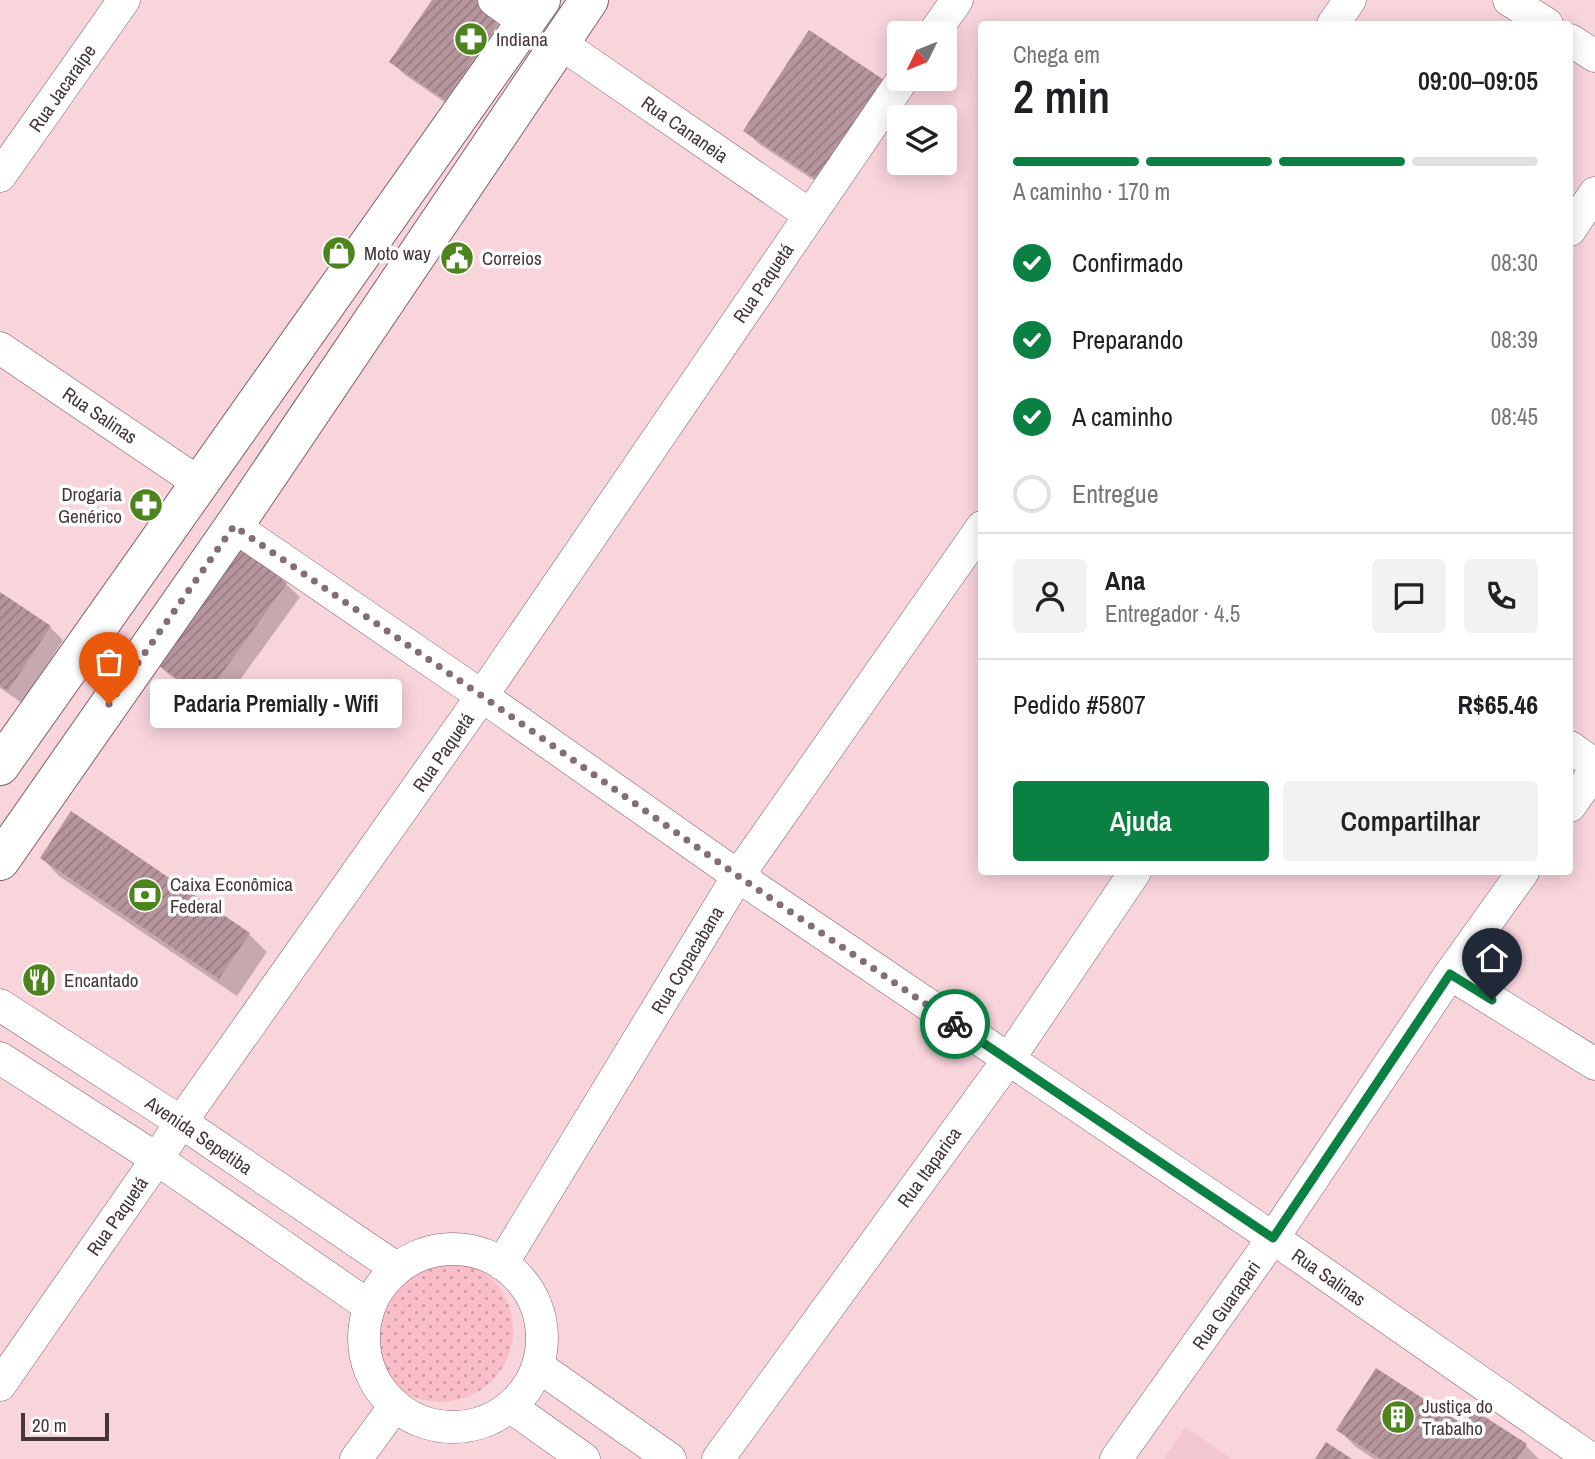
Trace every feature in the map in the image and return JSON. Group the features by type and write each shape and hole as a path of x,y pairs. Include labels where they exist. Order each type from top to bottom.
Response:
{"main road":[{"path":"0,861 234,526 589,0"},
{"path":"0,766 533,11"}],"street":[{"name":"Rua Jacaraípe","path":"0,176 124,0"},
{"path":"494,0 533,11"},
{"path":"942,21 957,0"},
{"path":"1335,21 1350,0"},
{"path":"1509,0 1542,21"},
{"path":"1573,42 1595,56"},
{"name":"Rua Cananeia","path":"560,43 810,215"},
{"name":"Rua Paquetá","path":"0,1385 181,1122 482,696 895,91"},
{"path":"1573,226 1595,193"},
{"name":"Rua Salinas","path":"0,348 199,483"},
{"name":"Rua Salinas","path":"234,526 738,876 1273,1238 1591,1459"},
{"name":"Rua Copacabana","path":"502,1264 738,876 978,533"},
{"path":"1573,749 1595,765"},
{"path":"1573,803 1595,771"},
{"name":"Rua Itaparica","path":"718,1459 1008,1060 1133,875"},
{"name":"Rua Guarapari","path":"1116,1459 1273,1238 1450,974 1522,875"},
{"path":"1450,974 1595,1064"},
{"name":"Avenida Sepetiba","path":"0,1005 181,1122 396,1268"},
{"path":"0,1058 157,1159 369,1306"},
{"path":"448,1249 476,1252 502,1264 523,1283 537,1309 542,1337 538,1366 531,1381 523,1395 490,1420 466,1427 440,1427 416,1420 395,1406 377,1385 366,1360 364,1333 369,1306 380,1286 396,1268 421,1254 448,1249"},
{"path":"538,1366 670,1459"},
{"path":"356,1459 395,1406"},
{"path":"511,1406 584,1459"}],"shaded area":[{"path":"441,1258 469,1263 492,1279 508,1302 513,1330 508,1358 492,1381 469,1397 441,1402 413,1397 390,1381 374,1358 369,1330 374,1302 390,1279 413,1263"},
{"path":"1185,1427 1231,1459 1164,1459"}],"building":[{"path":"432,0 480,0 491,7 497,25 445,100 389,62"},
{"path":"809,30 887,82 822,183 743,131"},
{"path":"235,544 287,583 204,698 151,660"},
{"path":"0,592 51,626 8,691 0,686"},
{"name":"Caixa Econômica Federal","path":"71,811 250,933 219,979 40,858"},
{"name":"Justiça do Trabalho","path":"1376,1368 1464,1425 1474,1410 1527,1444 1517,1459 1381,1459 1336,1430"},
{"path":"1326,1442 1352,1459 1315,1459"}],"way so far":[{"path":"109,704 234,526 955,1024"}],"place":[{"name":"Indiana","path":"471,39"},
{"name":"Moto way","path":"339,253"},
{"name":"Correios","path":"457,258"},
{"name":"Drogaria Genérico","path":"146,505"},
{"name":"Padaria Premially - Wifi","path":"109,704"},
{"name":"Caixa Econômica Federal","path":"145,895"},
{"name":"Encantado","path":"39,980"},
{"name":"Justiça do Trabalho","path":"1398,1417"}],"route":[{"path":"955,1024 1273,1238 1450,974 1492,1000"}]}
